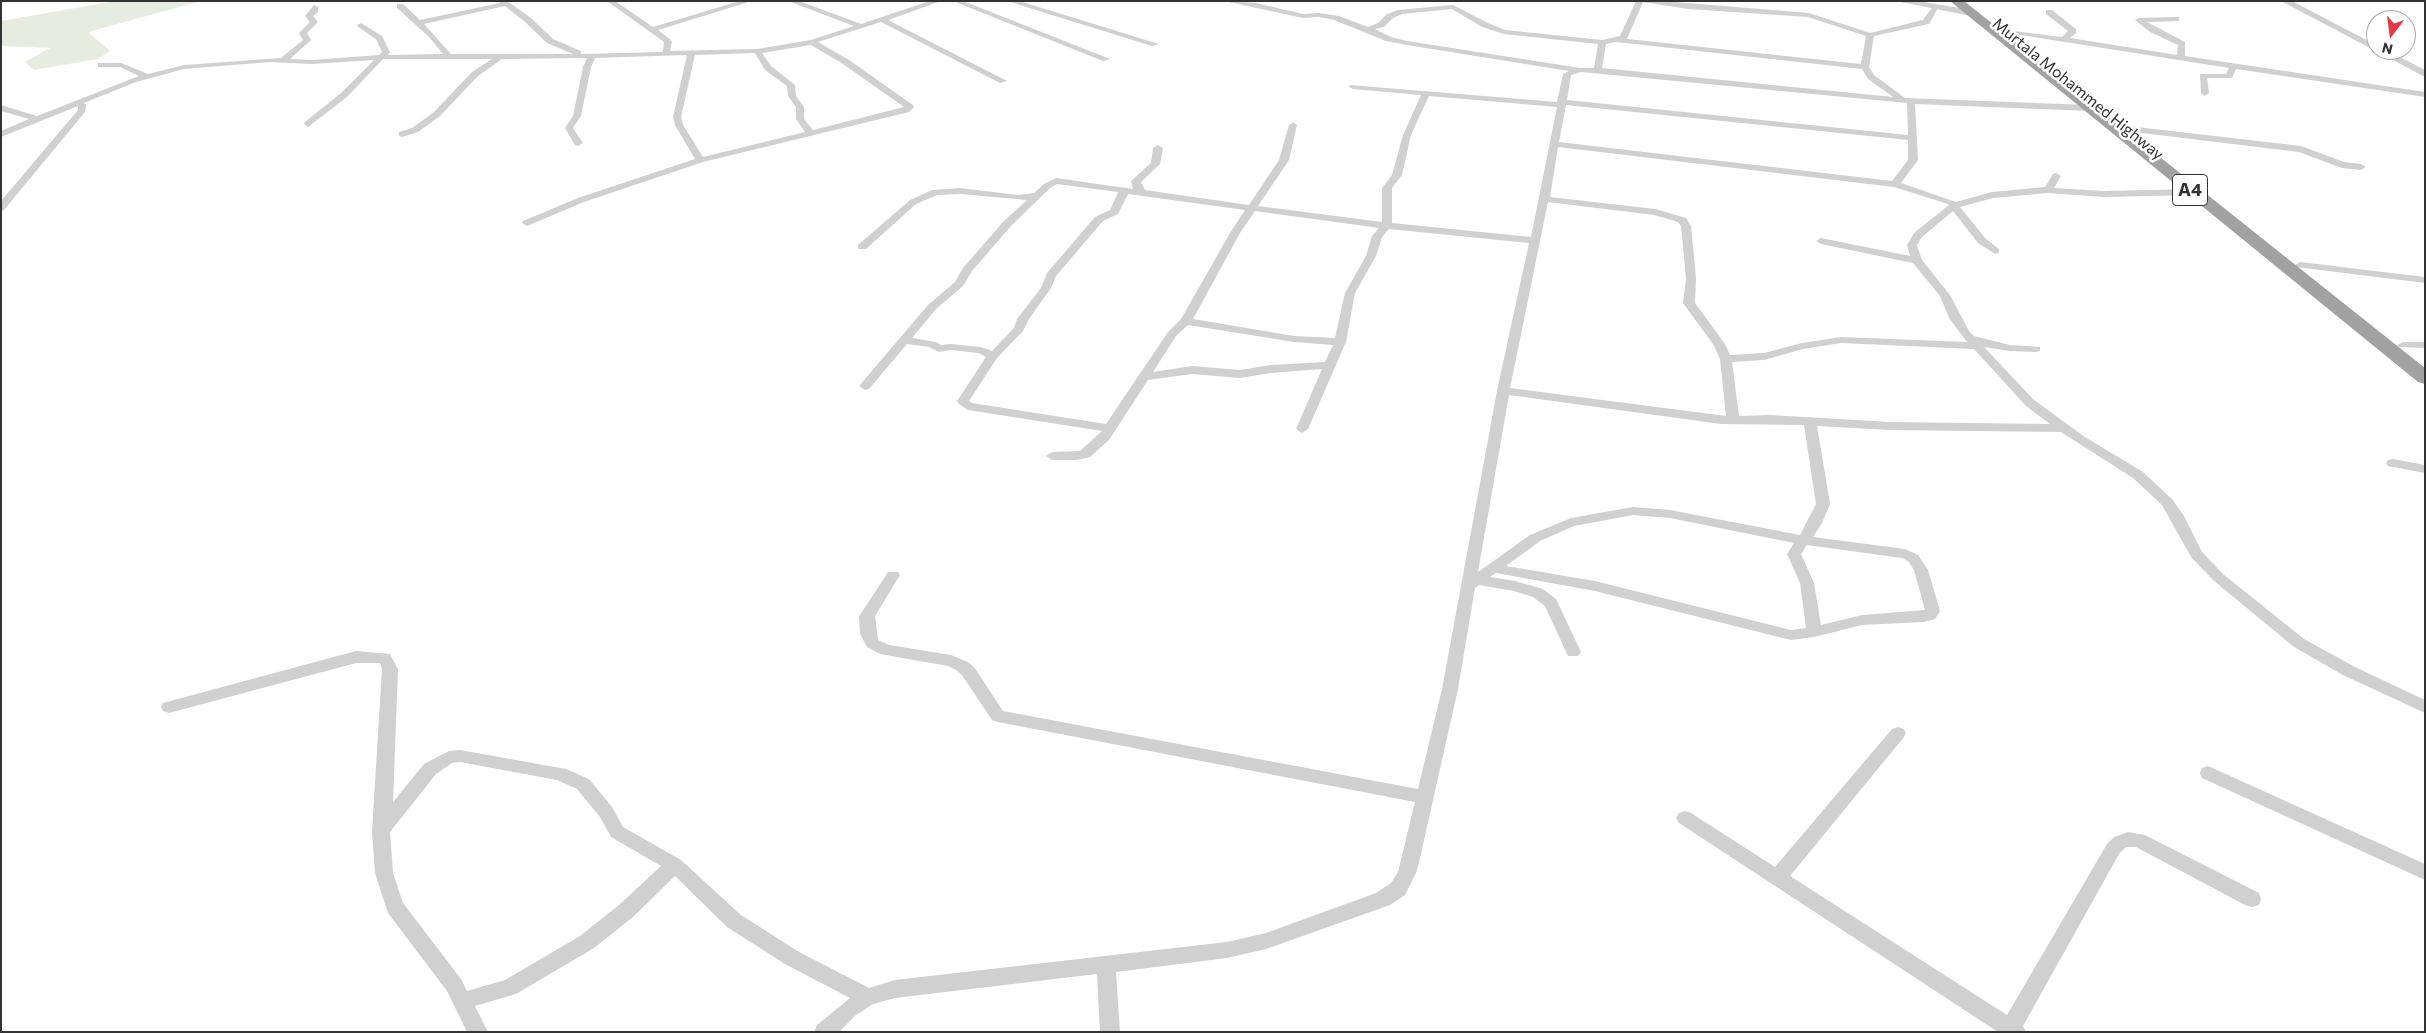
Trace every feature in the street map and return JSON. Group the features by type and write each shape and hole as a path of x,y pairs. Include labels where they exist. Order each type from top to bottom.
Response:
{"highway":[{"name":"A4","path":"1956,1 1969,7 2038,62 2089,108 2425,378"},
{"name":"Murtala Mohammed Highway","path":"1969,7 2006,32 2038,62 2128,129 2425,363"}],"street":[{"path":"610,1 654,29 668,41 667,50 663,55"},
{"path":"654,29 749,1"},
{"path":"790,1 862,26"},
{"path":"1,134 146,76 184,67 284,60 312,62 382,57 663,55 757,51 812,42 938,1"},
{"path":"956,1 1106,59"},
{"path":"1010,1 1155,44"},
{"path":"1226,1 1256,5 1303,16 1328,16 1368,29 1389,39 1407,43 1565,66 1580,70 1598,70 1907,101 2089,108"},
{"path":"1619,40 1623,38 1640,1"},
{"path":"1646,1 1696,8 1800,14 1844,25 1870,35 1926,22 1936,8"},
{"path":"1900,1 1936,8 1969,7"},
{"path":"2285,1 2366,44"},
{"path":"419,23 504,3 528,20 550,41 589,56"},
{"path":"400,6 432,35 448,56"},
{"path":"284,60 307,40 303,33 314,22 309,16 314,12 314,7"},
{"path":"1368,29 1381,25 1390,16 1401,12 1453,7 1485,25 1504,32 1602,42 1619,40 1865,67"},
{"path":"2049,12 2073,32 2064,39"},
{"path":"881,19 1002,81"},
{"path":"2176,19 2139,20 2152,30 2182,44 2181,58"},
{"path":"308,124 344,95 382,57 386,50 379,38 361,25"},
{"path":"2006,32 2064,39 2425,95"},
{"path":"1870,35 1865,67 1871,77 1907,101 1913,160 1896,184"},
{"path":"527,223 581,200 700,160 906,110 910,107 846,62 812,42"},
{"path":"1598,70 1602,42"},
{"path":"757,51 768,68 791,85 792,96 800,107 801,122 811,133"},
{"path":"690,54 685,89 677,117 678,125 700,160"},
{"path":"402,134 415,130 432,118 484,66 501,56"},
{"path":"578,143 569,128 577,116 589,56"},
{"path":"2397,60 2425,74"},
{"path":"101,65 121,65 146,76"},
{"path":"2205,94 2202,76 2229,76 2234,66"},
{"path":"824,1032 849,1009 868,997 895,989 1227,950 1266,941 1383,898 1398,889 1407,873 1450,689 1472,582 1503,391 1544,199 1560,104 1567,74 1580,70"},
{"path":"1352,87 1560,104 1912,138"},
{"path":"1302,429 1340,342 1350,293 1371,256 1376,236 1387,225 1387,188 1397,175 1407,135 1426,94"},
{"path":"1,208 82,110 82,105 77,102"},
{"path":"1,108 37,119"},
{"path":"1052,456 1077,456 1085,454 1093,449 1109,428 1172,334 1186,321 1250,209 1287,154 1293,125"},
{"path":"2128,129 2301,149 2342,165 2361,167"},
{"path":"1554,144 1712,164 1896,184 1951,202 1982,242 1996,251"},
{"path":"1142,193 1136,186 1136,181 1155,164 1158,148"},
{"path":"2048,190 2056,176"},
{"path":"865,386 932,307 959,284 968,270 1007,224 1056,181 1250,209 1535,241"},
{"path":"2193,192 2104,194 2048,190 1992,195 1954,206 1918,235 1912,245 1917,261 1945,294 1955,318 2030,404 2062,428 2138,475 2167,502 2177,516 2196,554 2218,577 2253,608 2299,643 2349,671 2425,707"},
{"path":"862,247 913,202 935,192 960,191 1018,198 1037,196"},
{"path":"1109,428 964,405 965,396 993,356 1019,329 1023,318 1046,288 1050,275 1099,219 1114,212 1124,191"},
{"path":"1544,199 1655,212 1682,220 1686,226 1691,278 1689,303 1719,344 1726,359 1733,420"},
{"path":"1821,241 1917,261"},
{"path":"2300,265 2425,280"},
{"path":"1186,321 1294,339 1340,342"},
{"path":"904,340 932,344 939,349 951,347 981,350 993,356"},
{"path":"1726,359 1764,356 1802,346 1841,340 1975,342 2010,348 2036,349"},
{"path":"2403,345 2425,345"},
{"path":"1142,377 1185,371 1240,374 1271,369 1330,365"},
{"path":"1503,391 1710,420 1810,421 1890,426 2062,428"},
{"path":"1810,421 1821,480 1823,504 1805,541 1794,554 1807,583 1814,632"},
{"path":"2393,463 2425,469"},
{"path":"1472,582 1535,538 1571,522 1633,512 1670,514 1805,541 1894,552 1913,558 1920,570 1933,611 1930,615 1862,620 1814,632 1791,635 1594,586 1493,568"},
{"path":"893,575 867,616 868,634 872,643 885,650 951,662 962,666 968,671 998,716 1425,797"},
{"path":"1472,582 1515,586 1538,593 1551,603 1573,652"},
{"path":"169,707 356,657 385,658 390,669 383,826 381,832 384,873 394,907 454,985 478,1032"},
{"path":"1777,878 1898,733"},
{"path":"383,826 430,769 442,760 460,756 560,774 582,784 606,812 617,832 675,865 734,922 792,958 868,997"},
{"path":"2208,773 2425,872"},
{"path":"1685,818 2014,1030 2113,849 2120,842 2128,838 2139,840 2252,899"},
{"path":"462,1001 510,988 587,942 626,910 675,865"},
{"path":"1106,965 1110,1032"}],"shaded area":[{"path":"115,1 201,1 88,32 110,51 98,59 34,70 25,62 50,48 1,46 1,21"}]}
